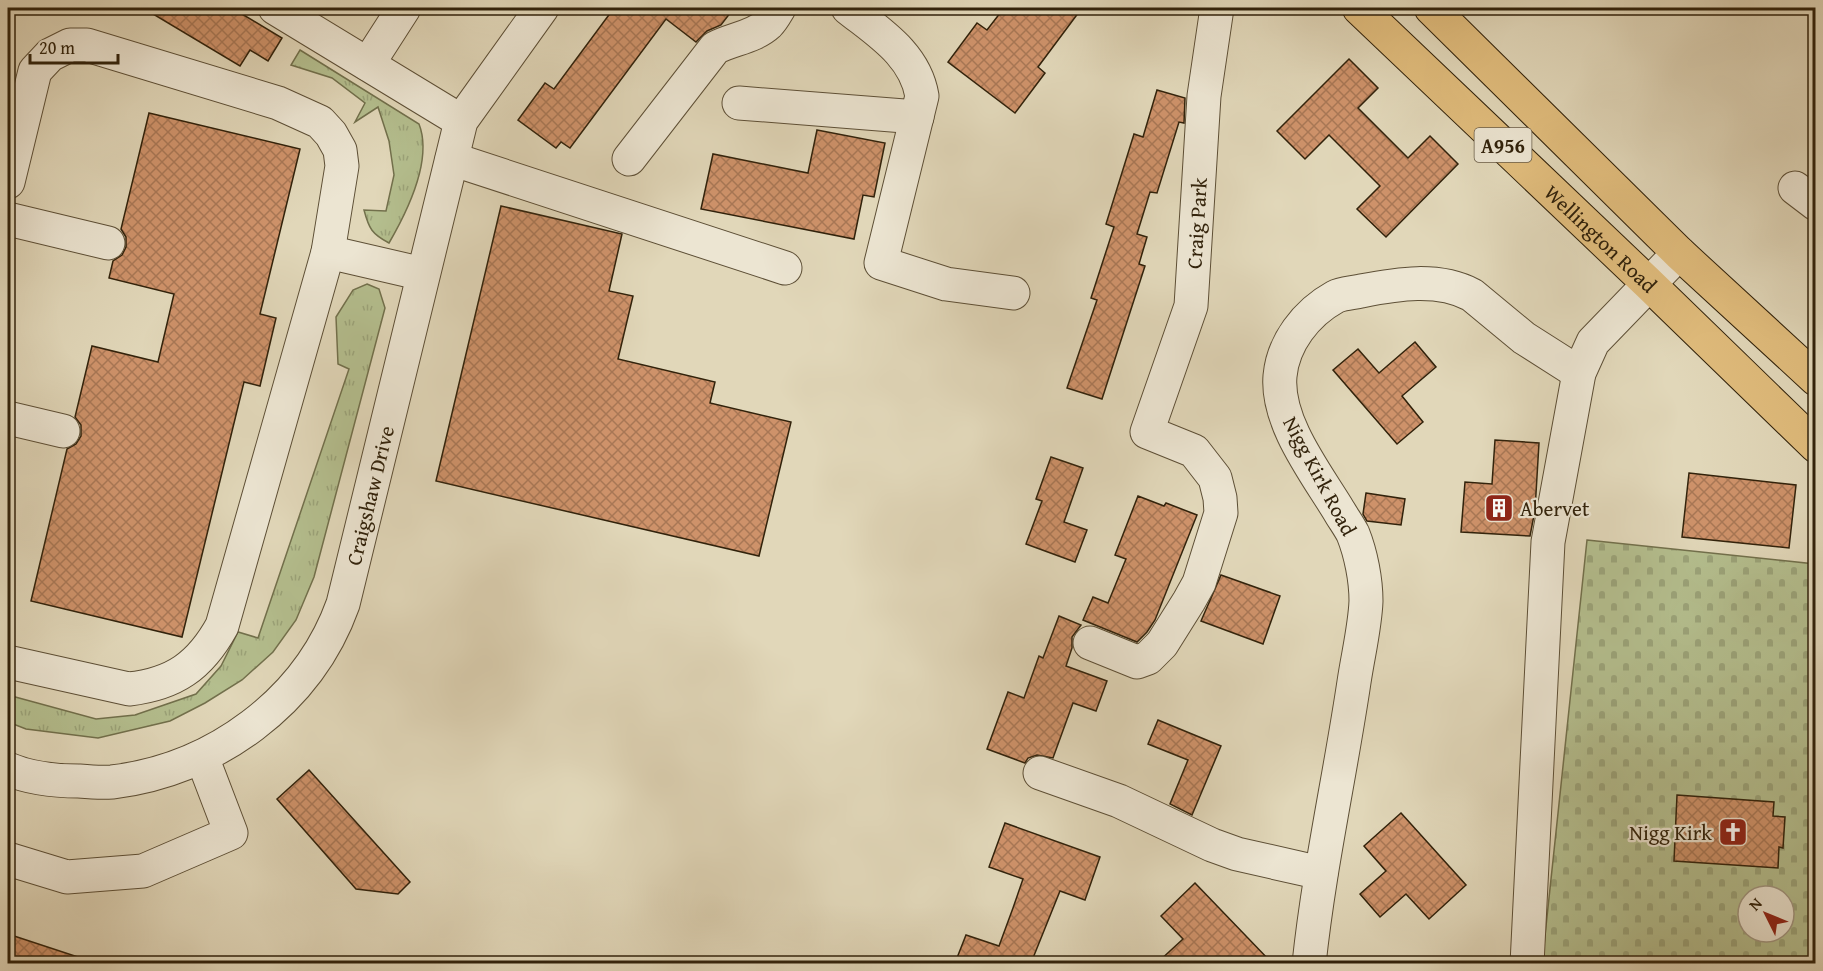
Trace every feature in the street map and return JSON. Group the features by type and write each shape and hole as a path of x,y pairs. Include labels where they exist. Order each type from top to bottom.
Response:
{"main road":[{"name":"Wellington Road","path":"1359,8 1648,283 1815,446"},
{"name":"Wellington Road","path":"1431,8 1679,253 1815,379"}],"street":[{"path":"275,8 461,121"},
{"path":"368,64 404,8"},
{"name":"Craigshaw Drive","path":"8,769 59,781 111,782 156,772 202,757 229,742 278,704 299,681 324,647 343,604 461,121 542,8"},
{"path":"629,159 715,48 729,41 746,37 768,24 780,8"},
{"path":"848,8 897,47 920,80 922,96 881,263 946,284 1013,293"},
{"name":"Craig Park","path":"1090,643 1137,662 1148,658 1162,644 1199,583 1221,513 1215,478 1194,451 1146,432 1191,306 1204,96 1217,8"},
{"path":"8,182 35,71 50,55 70,45 87,45 278,104 320,122 331,134 340,150 342,166 328,252 222,626 209,648 178,675 144,688 129,689 8,662"},
{"path":"739,103 917,117"},
{"path":"452,159 785,268"},
{"path":"8,219 108,243"},
{"path":"328,252 423,274"},
{"path":"1527,963 1548,542 1578,373 1593,342 1679,253"},
{"name":"Nigg Kirk Road","path":"1309,963 1321,873 1350,709 1366,600 1362,568 1353,534 1292,432 1281,403 1280,376 1286,351 1294,335 1315,311 1336,296 1399,284 1430,284 1462,290 1472,296 1524,338 1578,373"},
{"path":"8,418 63,431"},
{"path":"8,859 67,877 143,871 231,832 202,757"},
{"path":"1040,772 1119,801 1237,855 1321,873"}],"green space":[{"path":"300,50 419,124 423,153 416,185 389,243 372,230 364,210 386,211 394,175 389,141 378,107 355,122 365,103 332,78 291,65"},
{"path":"367,284 379,289 385,308 314,577 296,620 273,652 242,680 170,721 98,738 26,729 8,722 8,695 96,719 135,715 196,694 221,666 238,632 258,638 349,369 338,364 336,317 353,290"},
{"path":"1587,540 1815,564 1815,963 1542,964"}],"building":[{"path":"143,8 232,8 282,38 268,61 250,50 240,66"},
{"path":"614,8 734,8 721,25 707,31 696,42 666,19 570,148 561,142 556,148 518,120 545,83 554,89"},
{"path":"1004,8 1082,8 1038,67 1045,73 1015,113 948,62 977,23 987,30"},
{"path":"1349,59 1378,88 1358,108 1408,158 1430,136 1458,164 1386,237 1357,209 1380,186 1329,135 1305,159 1277,131"},
{"path":"1157,90 1185,98 1184,123 1179,122 1157,193 1150,192 1137,234 1147,237 1139,264 1145,266 1102,399 1067,388 1097,300 1091,298 1114,227 1106,224 1134,134 1143,137"},
{"path":"149,113 300,149 260,314 276,318 260,386 244,382 182,637 31,601 67,449 76,444 81,436 81,425 75,417 92,346 158,362 174,294 109,278 113,261 122,255 126,247 126,237 121,229"},
{"path":"817,130 885,143 874,197 863,195 854,239 701,209 713,154 808,173"},
{"path":"501,206 622,234 609,291 633,296 618,359 715,382 710,403 791,422 759,556 436,481"},
{"path":"1415,342 1436,367 1402,396 1423,422 1397,444 1333,370 1358,349 1379,373"},
{"name":"Abervet","path":"1495,440 1539,443 1535,510 1530,536 1461,532 1465,482 1492,484"},
{"path":"1051,457 1083,468 1064,522 1087,530 1075,562 1026,544 1042,501 1036,499"},
{"path":"1689,473 1796,485 1789,548 1682,537"},
{"path":"1366,493 1405,499 1401,525 1367,521 1363,514"},
{"path":"1138,496 1164,506 1166,503 1197,515 1155,620 1137,642 1083,620 1093,597 1108,603 1126,559 1115,555"},
{"path":"1221,575 1280,596 1263,644 1201,621"},
{"path":"1059,616 1081,625 1072,637 1072,648 1066,666 1107,681 1096,711 1073,703 1053,758 1037,755 1028,758 1025,763 987,749 1008,692 1024,698 1039,656 1043,658"},
{"path":"1158,720 1221,746 1192,815 1170,804 1188,760 1148,744"},
{"path":"309,770 410,882 398,894 356,889 277,799"},
{"name":"Nigg Kirk","path":"1677,795 1774,802 1773,816 1785,817 1783,848 1779,847 1778,868 1674,861"},
{"path":"1401,813 1466,885 1429,919 1406,894 1380,917 1360,894 1386,871 1364,846"},
{"path":"1005,823 1100,857 1085,900 1060,891 1033,958 1038,960 1037,963 955,963 966,935 999,946 1013,908 1023,879 989,867"},
{"path":"1195,883 1272,963 1157,963 1183,939 1161,916"},
{"path":"8,934 84,959 83,963 8,963"}],"place":[{"name":"Abervet","path":"1499,508"},
{"name":"Nigg Kirk","path":"1733,832"}]}
